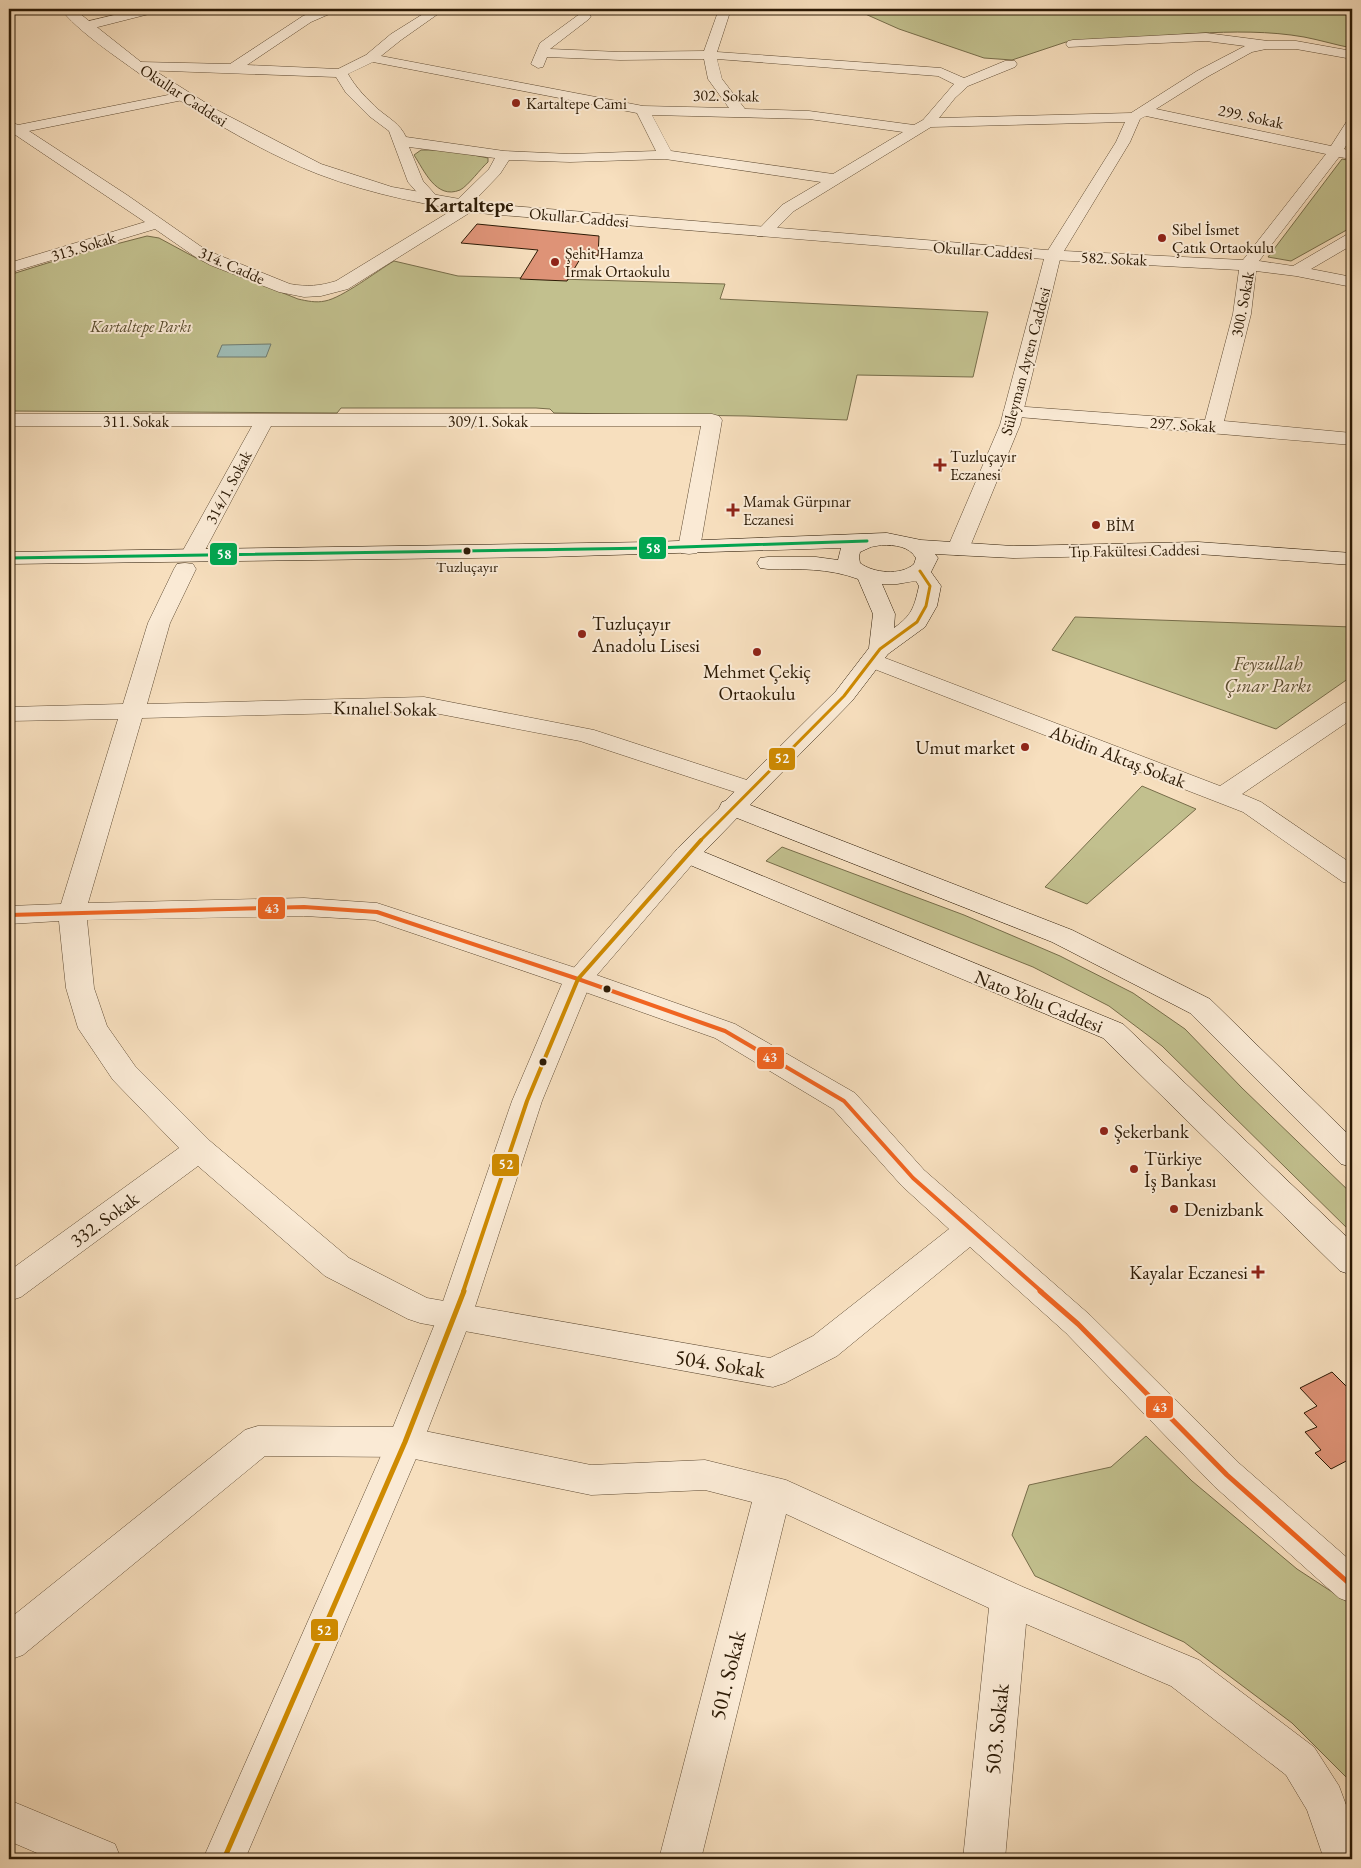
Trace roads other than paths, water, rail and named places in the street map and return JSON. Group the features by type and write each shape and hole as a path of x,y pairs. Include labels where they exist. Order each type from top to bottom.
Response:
{"street":[{"name":"Okullar Caddesi","path":"67,9 108,45 222,121 332,174 376,188 434,202 464,206 763,233 1053,255"},
{"path":"86,26 153,9"},
{"path":"233,68 307,19 330,9"},
{"path":"140,66 340,73 371,58 396,37 439,9"},
{"path":"725,9 724,19 714,38 710,55 710,67 717,86 740,113"},
{"path":"535,90 536,67 544,46 584,16"},
{"path":"1073,44 1206,37 1266,45 1296,45 1352,55"},
{"path":"1139,114 1202,74 1248,49 1266,45"},
{"path":"542,53 620,56 710,55 941,72 963,83"},
{"name":"302. Sokak","path":"371,58 643,110 809,115 923,126 1139,114"},
{"path":"763,233 788,208 923,126 963,83 1010,64"},
{"path":"340,73 351,90 374,113 395,129 416,182 434,202"},
{"path":"11,129 183,96"},
{"path":"643,110 665,154"},
{"name":"299. Sokak","path":"1139,114 1344,153"},
{"name":"Süleyman Ayten Caddesi","path":"958,549 1010,425 1053,255 1139,114"},
{"name":"300. Sokak","path":"1213,426 1242,314 1248,265 1344,153 1352,124"},
{"name":"314. Cadde","path":"11,129 200,253 286,288 304,292 321,291 342,285 464,206 495,171 504,155"},
{"path":"400,141 504,155 570,158 665,154 834,179"},
{"name":"313. Sokak","path":"9,268 157,223"},
{"path":"1296,271 1352,238"},
{"name":"582. Sokak","path":"1053,255 1248,265 1296,271 1352,282"},
{"name":"297. Sokak","path":"1013,412 1213,426 1352,439"},
{"name":"311. Sokak","path":"9,420 264,421"},
{"name":"309/1. Sokak","path":"264,421 712,420 689,548"},
{"name":"314/1. Sokak","path":"72,912 159,623 189,561 264,421"},
{"name":"Tıp Fakültesi Caddesi","path":"868,541 898,540 916,546 1012,552 1198,548 1352,559"},
{"path":"9,574 259,554 689,548 868,541"},
{"path":"868,541 859,544 850,552 849,562 861,572 884,614 876,654"},
{"path":"9,558 189,561 816,563 894,578 914,575 925,567 926,554 916,546"},
{"path":"224,1859 405,1442 455,1316 527,1101 578,979 686,854 844,696 876,654 918,622 926,606 930,586 920,571"},
{"name":"Abidin Aktaş Sokak","path":"876,654 1252,807 1352,876"},
{"name":"Kınalıel Sokak","path":"9,714 131,713 424,704 585,735 740,798"},
{"path":"1222,796 1352,708"},
{"path":"740,798 1062,936 1200,1006 1352,1156"},
{"name":"Nato Yolu Caddesi","path":"686,854 1113,1031 1352,1262"},
{"path":"10,916 72,912 304,907 377,912 578,979 725,1031 844,1101 913,1178 1078,1324 1227,1475 1352,1586"},
{"name":"504. Sokak","path":"72,912 80,988 94,1028 124,1073 199,1149 337,1267 420,1310 773,1373 825,1346 970,1229"},
{"name":"332. Sokak","path":"9,1288 199,1149"},
{"path":"9,1642 258,1441 405,1442 591,1480 705,1475 774,1490 1009,1599 1185,1673 1300,1761 1324,1800 1345,1859"},
{"name":"501. Sokak","path":"680,1859 774,1490"},
{"name":"503. Sokak","path":"984,1859 1009,1599"},
{"path":"9,1820 100,1859"}],"water":[{"path":"271,344 266,357 217,357 222,345"}],"place":[{"name":"Kartaltepe Cami","path":"516,103"},
{"name":"Sibel İsmet Çatık Ortaokulu","path":"1162,238"},
{"name":"Şehit Hamza Irmak Ortaokulu","path":"555,262"},
{"name":"Tuzluçayır Eczanesi","path":"940,465"},
{"name":"Mamak Gürpınar Eczanesi","path":"733,510"},
{"name":"BİM","path":"1096,525"},
{"name":"Tuzluçayır","path":"467,551"},
{"name":"Tuzluçayır Anadolu Lisesi","path":"582,634"},
{"name":"Mehmet Çekiç Ortaokulu","path":"757,652"},
{"name":"Umut market","path":"1025,747"},
{"name":"Şekerbank","path":"1104,1131"},
{"name":"Türkiye İş Bankası","path":"1134,1169"},
{"name":"Denizbank","path":"1174,1209"},
{"name":"Kayalar Eczanesi","path":"1258,1272"}],"district":[{"name":"Kartaltepe","path":"469,205"}],"park label":[{"name":"Kartaltepe Parkı","path":"141,326"},
{"name":"Feyzullah Çınar Parkı","path":"1268,674"}]}
